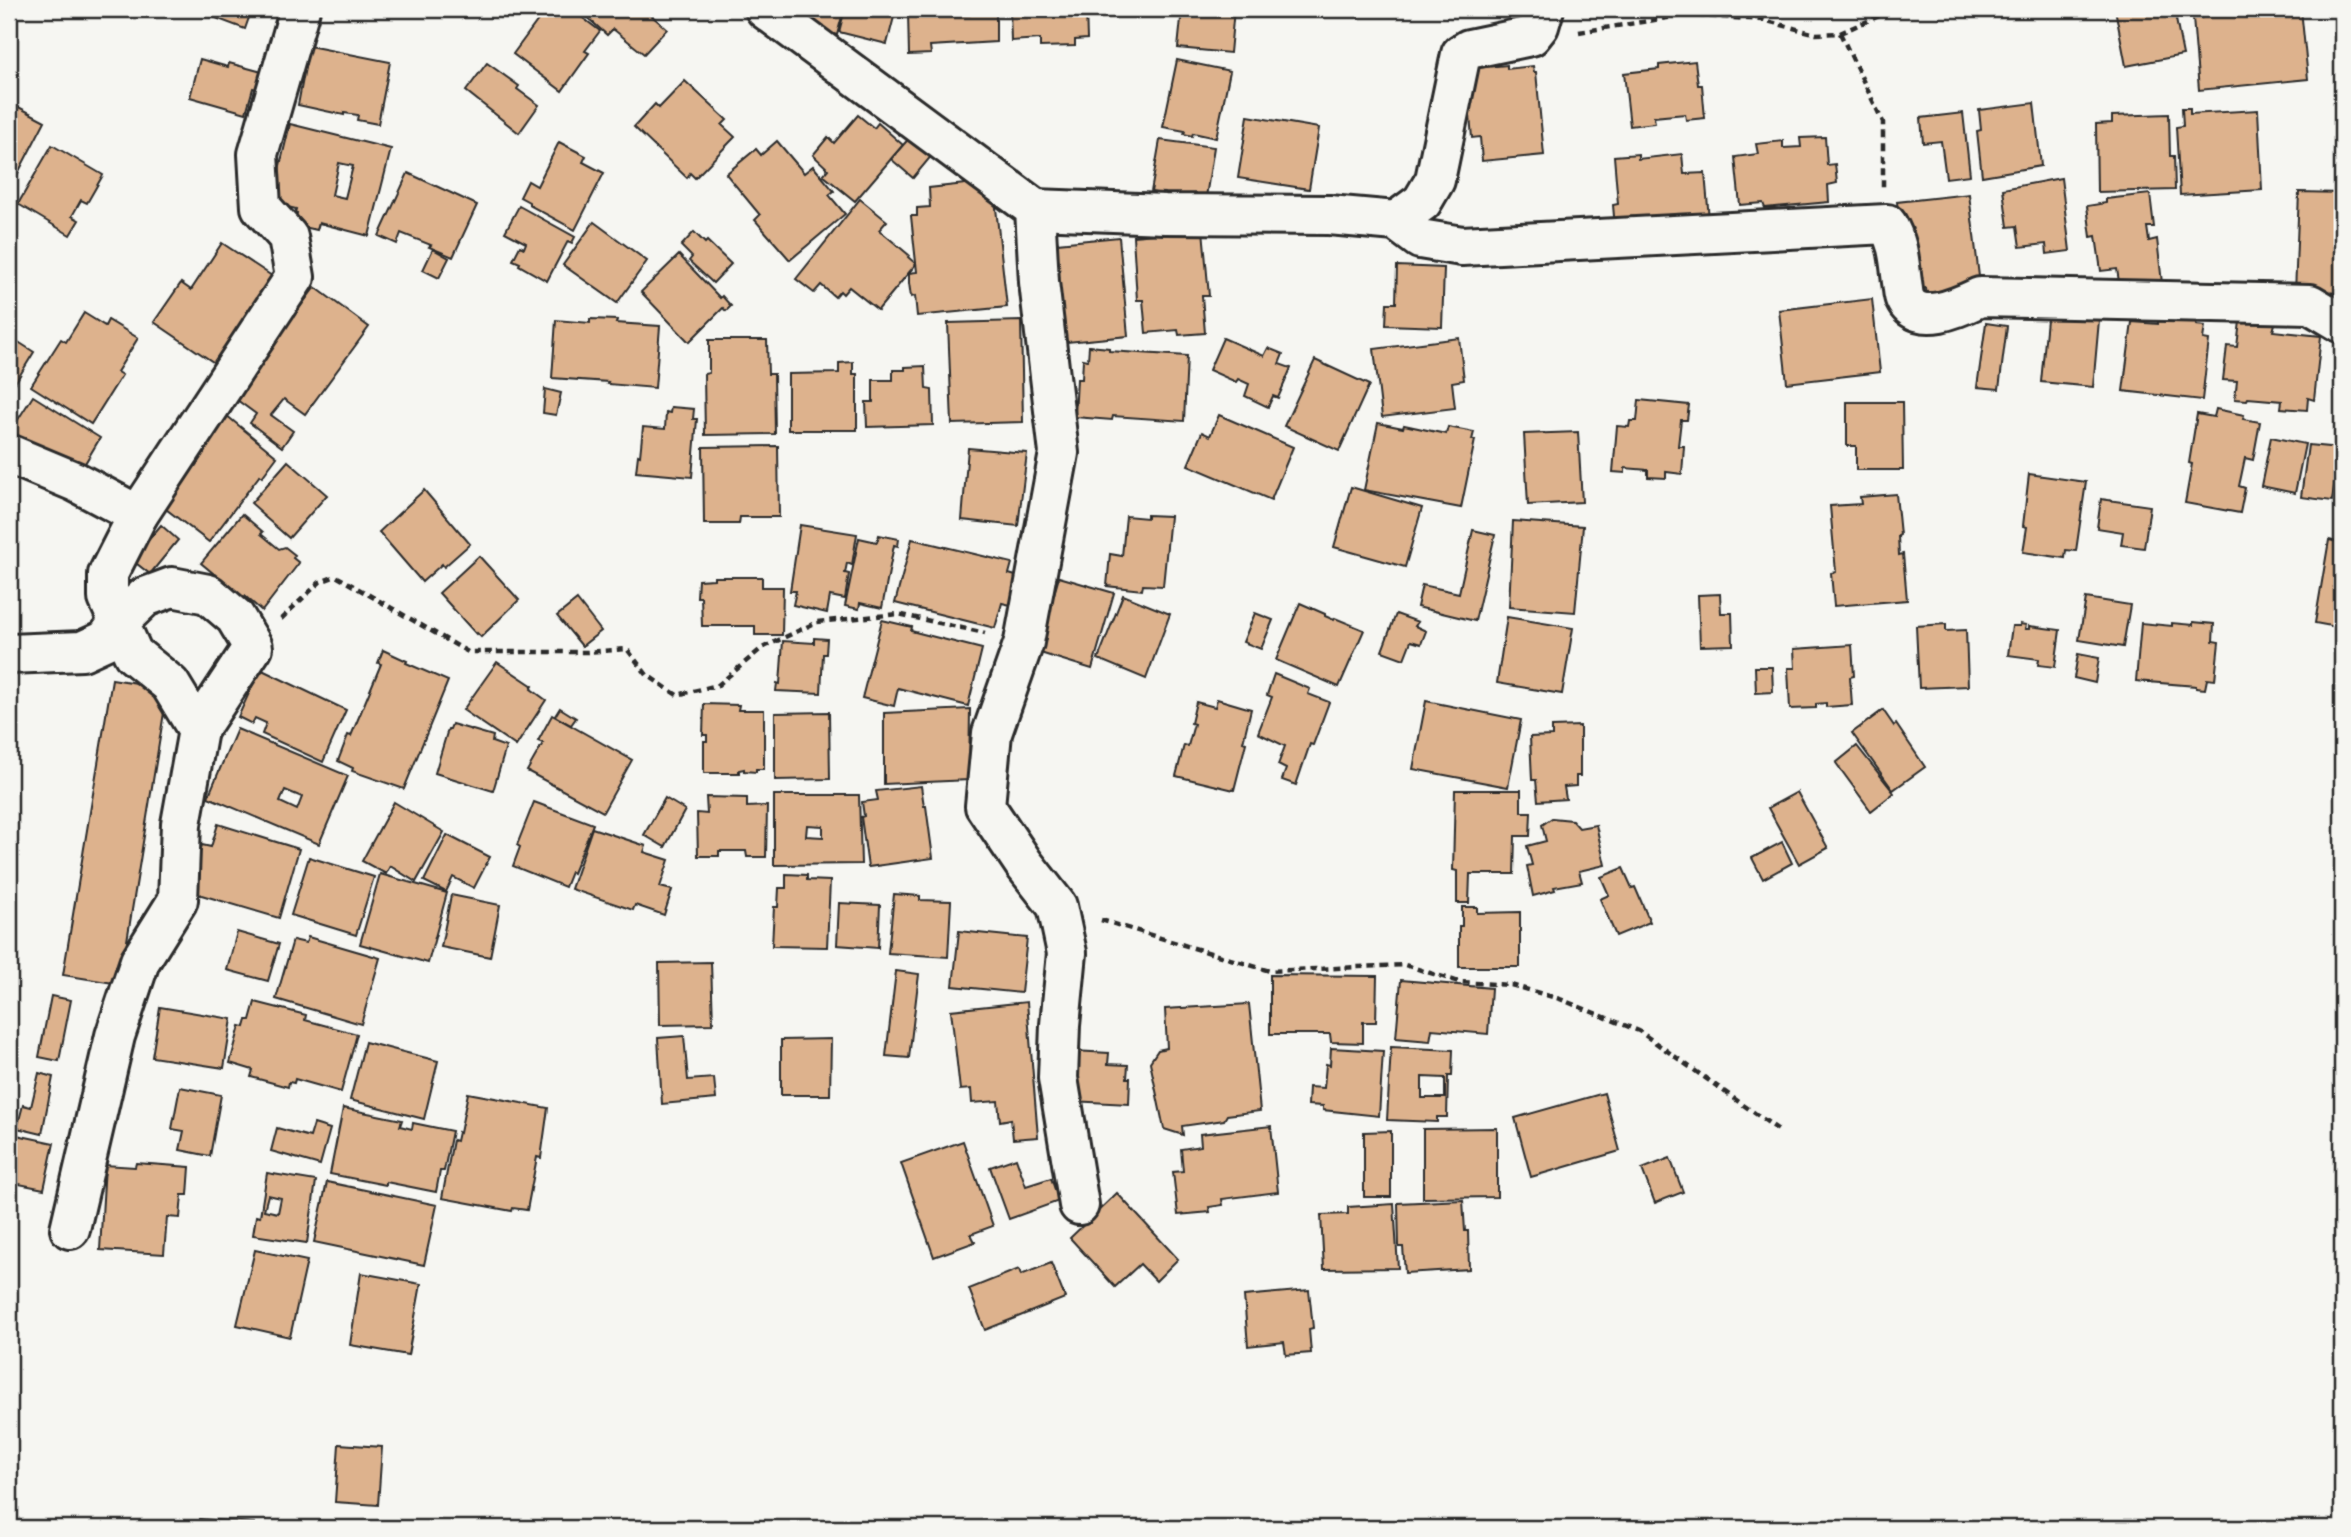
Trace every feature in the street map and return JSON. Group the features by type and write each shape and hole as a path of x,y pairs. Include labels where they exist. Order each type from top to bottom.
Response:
{"street":[{"path":"198,730 170,684 133,654 108,598 108,574 138,515 295,277 288,237 261,207 258,154 300,9"},
{"path":"765,9 1035,209 1165,214 1329,215 1396,221 1420,239 1462,246 1887,225 1896,239 1905,299 1914,308 1927,313 1947,312 1980,297 2296,303 2310,304 2342,323"},
{"path":"1396,221 1422,202 1435,180 1461,54 1537,23"},
{"path":"1035,209 1039,282 1059,453 1024,642 992,733 985,806 1056,906 1067,953 1058,1078 1079,1205"},
{"path":"9,454 76,482 138,515"},
{"path":"9,654 82,651 106,640 118,623 145,597 173,587 208,594 235,617 253,647 198,730 181,824 178,900 140,961 115,1036 70,1229"}],"path":[{"path":"1537,23 1586,31 1686,15 1763,20 1816,34 1840,33 1895,9"},
{"path":"1840,33 1882,122 1881,175 1887,225"},
{"path":"253,647 320,582 336,576 468,652 587,652 627,649 647,675 677,695 718,685 762,648 817,622 898,614 1024,642"},
{"path":"1056,906 1270,971 1405,965 1459,982 1511,985 1560,999 1639,1031 1780,1131"}],"building":[{"path":"197,9 252,9 245,29"},
{"path":"549,9 571,9 600,31 585,51 589,53 562,91 513,54"},
{"path":"578,9 644,9 667,29 644,54 613,29 607,35"},
{"path":"802,9 844,9 837,35 798,24"},
{"path":"845,9 896,9 887,44 839,32"},
{"path":"915,9 949,9 949,16 970,15 970,9 996,9 996,42 930,46 931,54 909,55 908,13 916,13"},
{"path":"1010,9 1086,9 1087,39 1075,40 1075,46 1040,47 1040,39 1011,41"},
{"path":"1182,9 1234,9 1230,53 1178,48"},
{"path":"1600,9 1657,9 1601,13"},
{"path":"2115,9 2174,9 2183,55 2126,66"},
{"path":"2267,9 2301,9 2308,79 2199,90 2193,18"},
{"path":"309,46 390,62 378,124 357,120 358,115 344,115 298,105"},
{"path":"200,59 262,72 256,89 253,88 246,113 190,97"},
{"path":"1177,60 1230,71 1216,138 1193,133 1192,136 1184,134 1185,131 1163,127"},
{"path":"1695,61 1698,85 1702,85 1705,118 1686,120 1685,114 1654,117 1655,123 1630,126 1624,73"},
{"path":"487,63 519,86 517,89 539,105 519,133 466,91"},
{"path":"1507,65 1507,69 1533,66 1536,72 1544,155 1482,161 1480,137 1472,138 1466,69"},
{"path":"685,81 727,120 722,125 735,137 695,178 690,173 687,178 634,127 655,104 659,108"},
{"path":"9,102 45,121 17,175 12,172 9,179"},
{"path":"2034,103 2041,166 1982,176 1977,131 1981,130 1979,110"},
{"path":"2182,108 2190,108 2190,114 2258,110 2262,190 2180,195 2176,127 2183,126"},
{"path":"1963,113 1970,175 1946,178 1941,141 1923,143 1921,118"},
{"path":"2169,114 2170,156 2174,156 2175,190 2097,192 2096,124 2112,123 2112,116"},
{"path":"858,115 874,128 878,123 903,145 855,201 823,175 828,169 813,155 828,137 834,143"},
{"path":"1248,116 1319,128 1309,189 1238,178"},
{"path":"290,124 391,149 369,236 319,223 317,230 295,225 296,209 271,203","holes":["339,163 353,166 345,198 332,195"]},
{"path":"911,136 933,154 913,178 891,159"},
{"path":"1825,137 1827,165 1835,164 1837,183 1828,185 1829,202 1765,208 1763,203 1740,205 1735,157 1758,154 1756,144 1783,141 1783,148 1801,147 1800,138"},
{"path":"1160,140 1214,147 1205,203 1151,192"},
{"path":"777,141 804,173 813,166 834,191 829,195 845,214 790,260 755,220 760,215 726,174 756,149 761,155"},
{"path":"559,142 586,156 583,162 604,173 575,230 529,205 529,202 520,197 528,181 537,186"},
{"path":"52,145 103,175 87,203 81,200 72,216 79,220 70,235 18,204"},
{"path":"1638,154 1638,159 1682,154 1684,174 1705,173 1709,219 1615,228 1613,205 1618,204 1614,156"},
{"path":"408,173 477,205 453,257 401,233 397,244 379,236"},
{"path":"2061,178 2070,251 2047,254 2046,244 2020,247 2017,226 2008,227 2003,189"},
{"path":"993,181 1007,307 917,316 915,296 911,297 909,283 909,273 917,272 911,216 917,216 917,208 930,207 929,188"},
{"path":"2299,192 2342,193 2342,304 2340,293 2295,293"},
{"path":"1969,194 1981,293 1927,299 1926,288 1908,291 1897,202"},
{"path":"2150,194 2154,227 2147,227 2149,241 2157,239 2162,283 2120,288 2117,269 2101,271 2096,236 2091,237 2087,206 2106,203 2106,199"},
{"path":"860,199 887,221 879,230 916,264 878,310 849,287 843,294 840,291 835,297 821,285 814,293 796,279"},
{"path":"519,206 575,237 572,243 568,241 547,281 513,260 520,246 524,248 526,243 505,232"},
{"path":"594,222 647,261 617,303 563,265"},
{"path":"1203,230 1209,296 1202,296 1205,333 1179,335 1178,330 1146,333 1143,300 1137,300 1133,236"},
{"path":"694,232 731,264 713,283 689,261 692,257 681,246"},
{"path":"1119,237 1128,336 1057,343 1047,244"},
{"path":"222,243 278,280 219,366 154,322 181,283 191,290"},
{"path":"433,249 449,258 439,278 423,270"},
{"path":"679,255 731,306 726,311 723,308 689,342 641,292"},
{"path":"1397,266 1444,268 1442,327 1386,325 1387,303 1396,303"},
{"path":"315,287 369,327 305,414 284,399 271,415 293,431 282,447 250,423 256,414 233,397"},
{"path":"1872,299 1880,372 1787,383 1779,310"},
{"path":"84,313 105,326 108,320 138,338 117,372 122,375 91,424 31,386 61,339 66,342"},
{"path":"2051,313 2099,320 2093,387 2041,382 2047,319 2050,319"},
{"path":"2158,316 2197,319 2196,325 2205,326 2203,339 2209,340 2202,400 2123,391 2132,322 2158,324"},
{"path":"590,319 660,326 655,388 552,378 556,320 590,323"},
{"path":"1021,321 1023,422 952,424 948,323"},
{"path":"2240,321 2275,324 2273,331 2321,336 2314,400 2308,398 2307,410 2281,408 2282,401 2235,399 2237,381 2223,380 2227,346 2237,347"},
{"path":"1986,323 2007,326 1999,389 1977,387"},
{"path":"9,336 34,352 9,393"},
{"path":"1223,338 1264,356 1268,348 1283,354 1279,364 1291,368 1278,398 1273,396 1268,407 1245,396 1249,384 1238,379 1236,382 1209,370"},
{"path":"1459,338 1464,380 1452,382 1455,408 1382,417 1374,349"},
{"path":"709,340 767,340 768,374 774,374 775,434 705,435 704,374 709,373"},
{"path":"1089,346 1109,348 1109,351 1187,356 1184,421 1113,416 1112,420 1075,417 1077,379 1082,379 1083,359 1088,360"},
{"path":"1315,360 1369,385 1339,451 1284,426"},
{"path":"853,362 853,374 857,374 857,430 788,430 788,374 839,373 839,363"},
{"path":"925,366 926,389 932,390 933,425 867,427 866,402 873,402 873,380 893,380 893,370"},
{"path":"545,389 561,393 556,415 543,413"},
{"path":"33,396 100,438 78,475 10,432"},
{"path":"1639,400 1689,405 1687,420 1681,420 1678,446 1684,446 1682,474 1666,472 1666,478 1648,477 1648,470 1625,468 1625,473 1613,472 1617,426 1629,427 1630,421 1637,421"},
{"path":"1847,402 1902,402 1903,470 1856,470 1856,446 1847,446"},
{"path":"671,407 694,409 693,419 697,419 692,477 636,472 643,427 665,429 666,412 670,413"},
{"path":"2216,409 2244,415 2243,419 2260,422 2253,460 2245,458 2239,486 2245,488 2240,513 2185,503 2197,414 2214,417"},
{"path":"226,415 277,457 209,542 162,506 200,457 196,454"},
{"path":"1219,415 1293,447 1271,500 1188,465 1202,432 1210,436"},
{"path":"1378,423 1403,428 1404,425 1446,434 1448,427 1474,432 1472,440 1475,440 1461,508 1364,490"},
{"path":"1578,432 1582,502 1528,505 1524,434"},
{"path":"2271,437 2305,444 2295,493 2261,486"},
{"path":"2308,445 2339,448 2332,501 2301,497"},
{"path":"778,446 779,517 740,517 739,524 704,524 703,447"},
{"path":"968,448 1027,453 1018,526 962,520"},
{"path":"288,461 327,495 289,538 251,503"},
{"path":"2029,474 2086,482 2076,551 2066,550 2065,558 2023,552"},
{"path":"1351,487 1422,508 1405,567 1334,547"},
{"path":"424,490 470,544 422,582 379,532"},
{"path":"1896,494 1899,555 1903,554 1907,600 1834,606 1831,573 1836,572 1830,506 1861,504 1860,497"},
{"path":"2101,499 2150,506 2144,548 2121,545 2123,532 2097,528"},
{"path":"242,514 279,549 285,547 295,555 293,558 299,563 262,611 201,563"},
{"path":"1147,515 1170,516 1163,586 1143,585 1142,590 1107,586 1110,554 1122,556 1126,516 1147,518"},
{"path":"1513,521 1583,526 1575,612 1509,607"},
{"path":"161,525 178,540 150,574 132,560"},
{"path":"800,525 857,534 852,565 847,563 845,573 849,574 845,599 830,596 827,613 793,605 796,591 790,591"},
{"path":"1473,530 1495,535 1475,621 1417,607 1422,585 1459,593"},
{"path":"879,535 899,539 898,546 894,545 882,608 860,603 859,609 845,606 859,538 877,542"},
{"path":"912,539 1012,563 1009,574 1022,578 1015,606 1002,603 995,628 895,603"},
{"path":"2329,540 2342,543 2342,628 2315,623"},
{"path":"479,556 519,600 481,637 439,593"},
{"path":"714,577 762,577 762,587 783,587 782,635 755,635 755,626 702,626 701,597 697,597 698,580"},
{"path":"1059,577 1114,593 1092,669 1037,652"},
{"path":"1720,594 1721,613 1732,613 1733,645 1700,646 1698,595"},
{"path":"1123,595 1170,614 1146,679 1098,659"},
{"path":"2086,598 2130,605 2123,647 2079,640"},
{"path":"577,600 601,631 582,646 557,616"},
{"path":"1300,603 1334,620 1335,618 1364,630 1339,687 1276,660"},
{"path":"1255,613 1273,620 1261,649 1243,642"},
{"path":"1396,614 1418,622 1415,626 1426,631 1421,644 1411,641 1404,659 1382,651"},
{"path":"1507,617 1573,628 1562,694 1497,683"},
{"path":"882,620 912,627 911,631 982,649 968,706 898,688 894,706 862,698"},
{"path":"2193,622 2214,624 2213,641 2219,642 2215,680 2207,679 2205,689 2136,681 2141,623 2172,626 2172,623 2193,625"},
{"path":"1946,624 1946,631 1966,630 1968,686 1919,688 1916,626"},
{"path":"2026,625 2025,629 2029,629 2029,626 2060,630 2055,667 2038,665 2039,659 2008,655 2012,626"},
{"path":"814,638 827,639 826,654 823,654 821,693 776,691 777,683 780,684 783,641 814,643"},
{"path":"1852,645 1852,705 1826,707 1826,703 1816,704 1816,708 1790,709 1788,668 1795,668 1794,649"},
{"path":"383,650 448,681 404,789 352,771 353,768 338,761 381,664 378,663"},
{"path":"2078,654 2099,658 2095,683 2074,678"},
{"path":"497,662 533,686 531,689 546,700 516,746 463,710"},
{"path":"1755,667 1772,667 1773,692 1756,693"},
{"path":"260,669 346,710 323,762 262,734 266,723 255,718 252,724 238,717"},
{"path":"1274,674 1310,689 1308,694 1329,702 1313,745 1310,744 1296,785 1282,780 1286,769 1278,765 1285,746 1258,733 1272,697 1267,695"},
{"path":"112,679 168,688 120,984 63,975"},
{"path":"1217,699 1251,709 1234,790 1176,776 1184,745 1188,746 1194,724 1191,723 1196,702 1215,707"},
{"path":"1426,701 1521,720 1508,787 1413,769"},
{"path":"704,704 739,705 738,710 764,710 764,769 756,769 756,772 744,769 739,770 739,773 704,773 704,741 707,741 707,735 703,735"},
{"path":"560,708 576,718 571,725 555,716"},
{"path":"970,709 969,780 884,784 884,713"},
{"path":"1883,710 1894,726 1896,724 1925,767 1893,790 1852,733"},
{"path":"829,712 830,779 775,780 775,713"},
{"path":"552,715 632,760 603,812 527,771 543,743 538,741"},
{"path":"452,724 493,736 492,742 506,747 493,791 435,773 448,729"},
{"path":"1580,726 1580,776 1576,776 1576,786 1564,787 1566,799 1538,801 1536,780 1532,780 1530,737 1552,736 1552,727"},
{"path":"237,729 348,776 319,844 208,797","holes":["285,790 302,797 297,810 280,802"]},
{"path":"1857,746 1894,793 1871,811 1836,763"},
{"path":"921,786 933,858 868,867 861,817 864,816 862,802 878,800 876,791"},
{"path":"1455,790 1521,790 1521,812 1531,812 1530,836 1515,836 1514,874 1470,874 1469,903 1457,903 1457,871 1453,870"},
{"path":"1797,792 1828,848 1799,864 1768,808"},
{"path":"774,795 859,795 861,864 774,865","holes":["807,825 823,826 823,837 806,836"]},
{"path":"706,797 747,798 747,807 767,806 766,857 747,857 746,851 719,851 719,856 698,856 697,813 707,814"},
{"path":"665,798 685,810 665,847 644,835"},
{"path":"394,802 444,832 416,882 390,866 386,874 362,861"},
{"path":"534,802 593,824 565,887 513,866 520,847 517,845"},
{"path":"1552,818 1572,820 1579,828 1596,825 1605,865 1579,871 1582,882 1554,887 1555,890 1533,896 1527,866 1532,865 1527,846 1546,841 1542,825"},
{"path":"218,824 299,849 279,918 188,891 202,845 211,847"},
{"path":"592,828 646,846 644,852 669,860 660,887 672,890 664,915 635,905 633,910 571,889"},
{"path":"447,835 490,857 474,888 453,877 446,892 424,881"},
{"path":"1782,842 1792,863 1763,879 1752,858"},
{"path":"309,857 374,877 356,935 291,915"},
{"path":"1623,868 1632,888 1635,887 1650,922 1616,936 1600,899 1609,895 1601,877"},
{"path":"380,874 447,893 428,963 360,944"},
{"path":"786,874 807,875 807,880 830,881 827,947 772,946 774,907 778,907 779,888 786,888"},
{"path":"894,894 920,896 920,900 951,901 948,957 888,953"},
{"path":"451,895 500,905 490,957 441,947"},
{"path":"839,903 880,905 878,948 837,945"},
{"path":"1462,907 1477,907 1477,913 1520,912 1520,967 1459,967"},
{"path":"959,931 1027,938 1021,993 953,986"},
{"path":"237,932 279,944 268,981 227,970"},
{"path":"308,937 380,958 361,1024 276,999 293,940 306,943"},
{"path":"711,962 713,1024 660,1025 659,963"},
{"path":"896,971 919,974 909,1058 886,1056"},
{"path":"1270,975 1377,976 1376,1022 1363,1022 1363,1043 1331,1042 1330,1034 1270,1034"},
{"path":"1401,980 1491,988 1488,1034 1432,1029 1430,1041 1396,1038"},
{"path":"51,996 71,1000 59,1061 39,1057"},
{"path":"255,1002 306,1015 305,1020 357,1034 341,1092 295,1079 294,1083 289,1082 288,1087 251,1077 253,1070 230,1063 240,1026 245,1027 247,1020 250,1020"},
{"path":"1027,1002 1038,1137 1013,1139 1011,1119 1000,1121 998,1101 972,1103 971,1089 960,1090 951,1010"},
{"path":"1249,1004 1260,1111 1227,1115 1224,1120 1182,1126 1183,1135 1164,1129 1150,1062 1158,1050 1167,1048 1165,1009"},
{"path":"160,1007 232,1019 224,1068 152,1057"},
{"path":"684,1036 688,1080 714,1078 716,1099 662,1104 658,1038"},
{"path":"831,1039 830,1095 781,1095 781,1040"},
{"path":"365,1042 438,1061 424,1119 350,1100"},
{"path":"1391,1047 1453,1050 1452,1076 1448,1076 1447,1117 1437,1117 1437,1122 1387,1120","holes":["1422,1077 1445,1078 1445,1098 1422,1098"]},
{"path":"1331,1048 1383,1051 1379,1116 1323,1110 1323,1106 1308,1105 1309,1087 1324,1088 1326,1064 1330,1065"},
{"path":"1074,1051 1109,1053 1108,1064 1128,1065 1129,1104 1071,1101"},
{"path":"39,1073 53,1077 42,1134 17,1128 23,1105 31,1107"},
{"path":"180,1087 221,1095 210,1156 180,1150 184,1131 172,1129"},
{"path":"468,1093 548,1108 541,1158 537,1157 527,1210 513,1208 512,1211 442,1198 453,1140 456,1141 458,1132 460,1133"},
{"path":"1604,1093 1620,1151 1531,1177 1515,1118"},
{"path":"343,1108 402,1120 400,1126 412,1129 413,1123 452,1131 444,1171 440,1171 436,1192 330,1174"},
{"path":"314,1124 330,1129 320,1165 271,1151 277,1128 310,1137"},
{"path":"1271,1126 1278,1192 1222,1199 1223,1205 1209,1207 1210,1212 1178,1215 1173,1172 1183,1171 1181,1149 1201,1146 1200,1134"},
{"path":"1497,1128 1497,1197 1423,1198 1423,1129"},
{"path":"1391,1131 1391,1197 1364,1197 1364,1132"},
{"path":"12,1134 54,1143 44,1189 9,1182"},
{"path":"963,1141 993,1226 971,1234 975,1242 934,1257 901,1163"},
{"path":"1016,1158 1026,1186 1051,1178 1059,1201 1009,1219 990,1167"},
{"path":"1670,1158 1683,1192 1655,1203 1642,1169"},
{"path":"136,1163 190,1167 188,1195 182,1195 180,1218 167,1217 164,1254 100,1250 105,1165 135,1167"},
{"path":"267,1173 316,1181 307,1243 253,1235 256,1216 260,1217","holes":["268,1195 281,1198 278,1213 264,1210"]},
{"path":"327,1182 437,1205 424,1265 314,1242"},
{"path":"1117,1193 1178,1259 1156,1281 1140,1264 1115,1287 1070,1238"},
{"path":"1463,1200 1465,1231 1468,1231 1469,1269 1405,1273 1403,1247 1399,1247 1398,1203"},
{"path":"1394,1204 1398,1268 1324,1269 1321,1215 1348,1214 1348,1207"},
{"path":"255,1250 307,1261 290,1337 237,1325"},
{"path":"1051,1263 1065,1298 985,1330 969,1289 1019,1269 1021,1275"},
{"path":"361,1273 421,1284 408,1355 350,1345"},
{"path":"1309,1290 1313,1328 1309,1329 1311,1353 1286,1355 1284,1342 1248,1346 1244,1296"},
{"path":"339,1444 382,1447 378,1505 335,1502"},
{"path":"200,1519 254,1523 254,1528 199,1528"}]}
